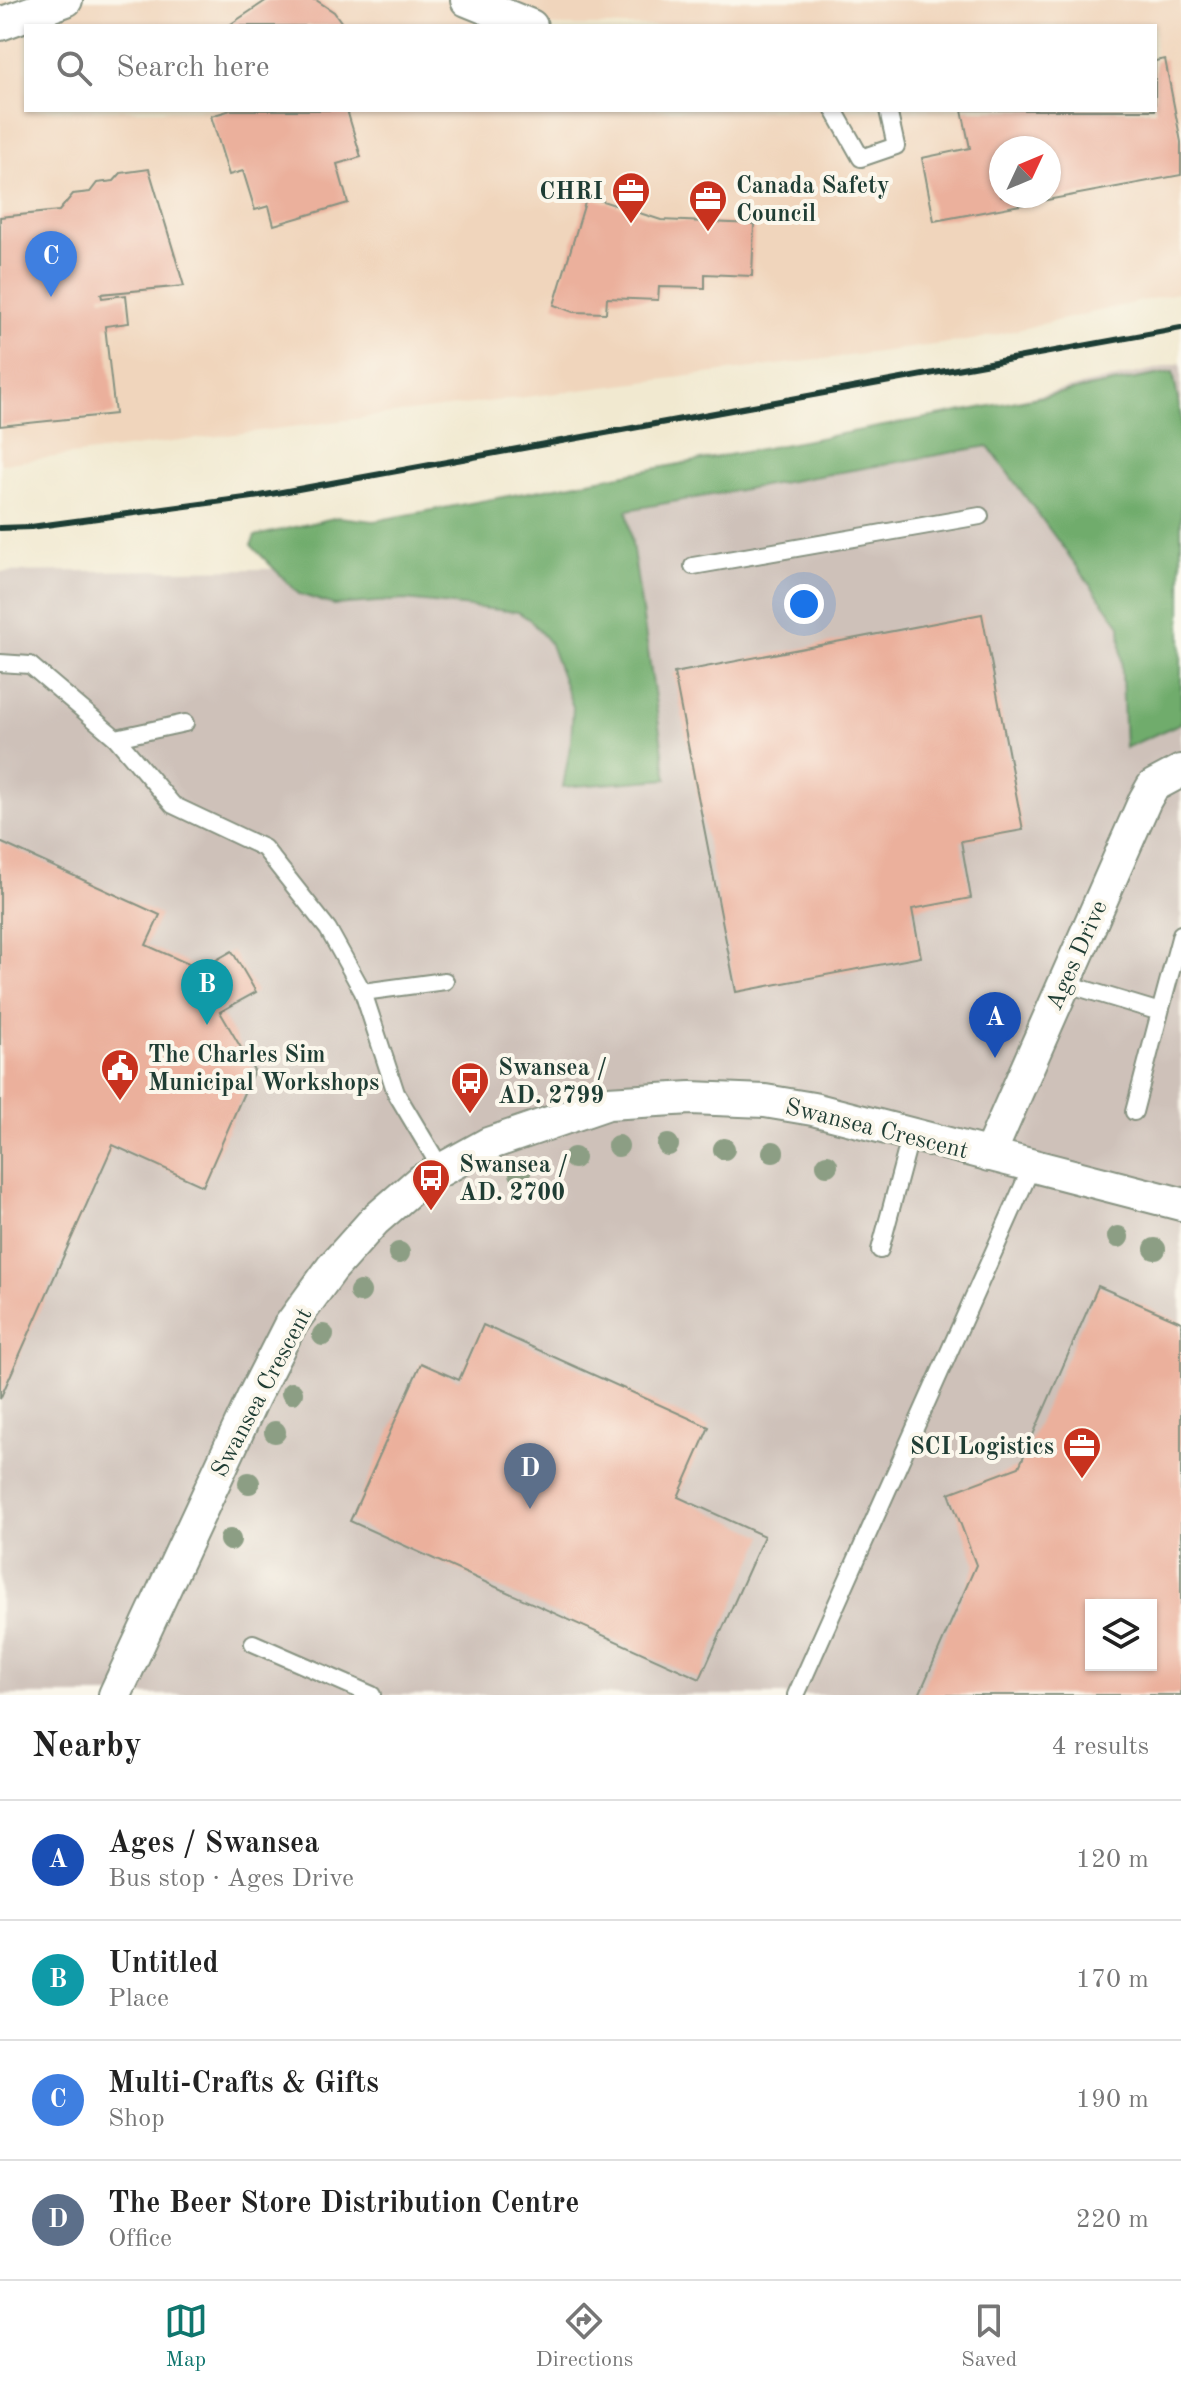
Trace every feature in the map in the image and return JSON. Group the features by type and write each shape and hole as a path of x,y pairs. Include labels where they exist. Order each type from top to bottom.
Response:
{"street":[{"path":"0,24 66,0"},
{"path":"467,0 526,24"},
{"name":"Ages Drive","path":"989,1155 1145,800 1153,786 1181,771"},
{"name":"Swansea Crescent","path":"115,1695 289,1327 332,1268 374,1221 419,1182 488,1144 608,1103 691,1098 765,1101 813,1109 1181,1204"}],"lane":[{"path":"835,112 861,158 896,146 888,112"},
{"path":"693,566 980,516"},
{"path":"0,663 30,665 116,738 173,805 264,848 328,929 363,992 396,1093 442,1170"},
{"path":"116,738 185,723"},
{"path":"1134,1112 1181,934"},
{"path":"363,992 445,981"},
{"path":"1064,983 1160,1012"},
{"path":"880,1250 911,1134"},
{"path":"796,1695 1032,1166"},
{"path":"253,1643 372,1695"}],"shaded area":[{"path":"0,0 1181,0 1181,292 973,340 0,464"},
{"path":"1181,363 1181,1695 0,1695 0,572 509,566 597,494"}],"green space":[{"path":"1173,372 1181,417 1181,723 1125,748 1120,625 988,446 627,510 667,779 563,787 573,707 549,642 530,620 518,612 405,600 334,605 299,594 251,545 255,536 338,517 374,521"}],"building":[{"path":"267,0 316,0 334,12 343,24 231,24"},
{"path":"1165,59 1181,142 1181,175 1061,197 1061,136 989,136 989,208 1004,208 934,221 922,158 970,148 962,112 1157,112 1157,61"},
{"path":"224,112 348,112 361,157 337,164 348,203 274,225 269,206 255,210 243,171 229,175 211,116"},
{"path":"149,169 184,286 101,294 102,298 126,295 129,323 105,326 115,414 0,426 0,217 59,211 73,194 90,192 97,183 114,181 121,173"},
{"path":"587,196 661,220 754,224 752,276 705,274 705,288 659,287 658,300 607,298 606,313 573,312 554,305"},
{"path":"982,614 1023,830 961,841 971,898 912,909 921,957 736,992 674,673"},
{"name":"The Charles Sim Municipal Workshops","path":"0,842 160,915 146,945 191,965 195,972 232,951 256,992 220,1012 254,1070 203,1186 113,1145 0,1399"},
{"name":"SCI Logistics","path":"1098,1286 1181,1322 1181,1695 919,1695 976,1565 949,1493 1019,1467"},
{"path":"483,1325 709,1427 678,1497 764,1536 700,1679 350,1521 421,1363 459,1380"}],"railway":[{"path":"0,528 31,527 260,496 1181,328"}],"place":[{"name":"CHRI","path":"631,225"},
{"name":"Canada Safety Council","path":"708,233"},
{"name":"Multi-Crafts & Gifts","path":"51,297"},
{"name":"Untitled","path":"207,1025"},
{"name":"Ages / Swansea","path":"995,1058"},
{"name":"The Charles Sim Municipal Workshops","path":"120,1102"},
{"name":"Swansea / AD. 2799","path":"470,1115"},
{"name":"Swansea / AD. 2700","path":"431,1212"},
{"name":"SCI Logistics","path":"1082,1480"},
{"name":"The Beer Store Distribution Centre","path":"530,1509"}]}
